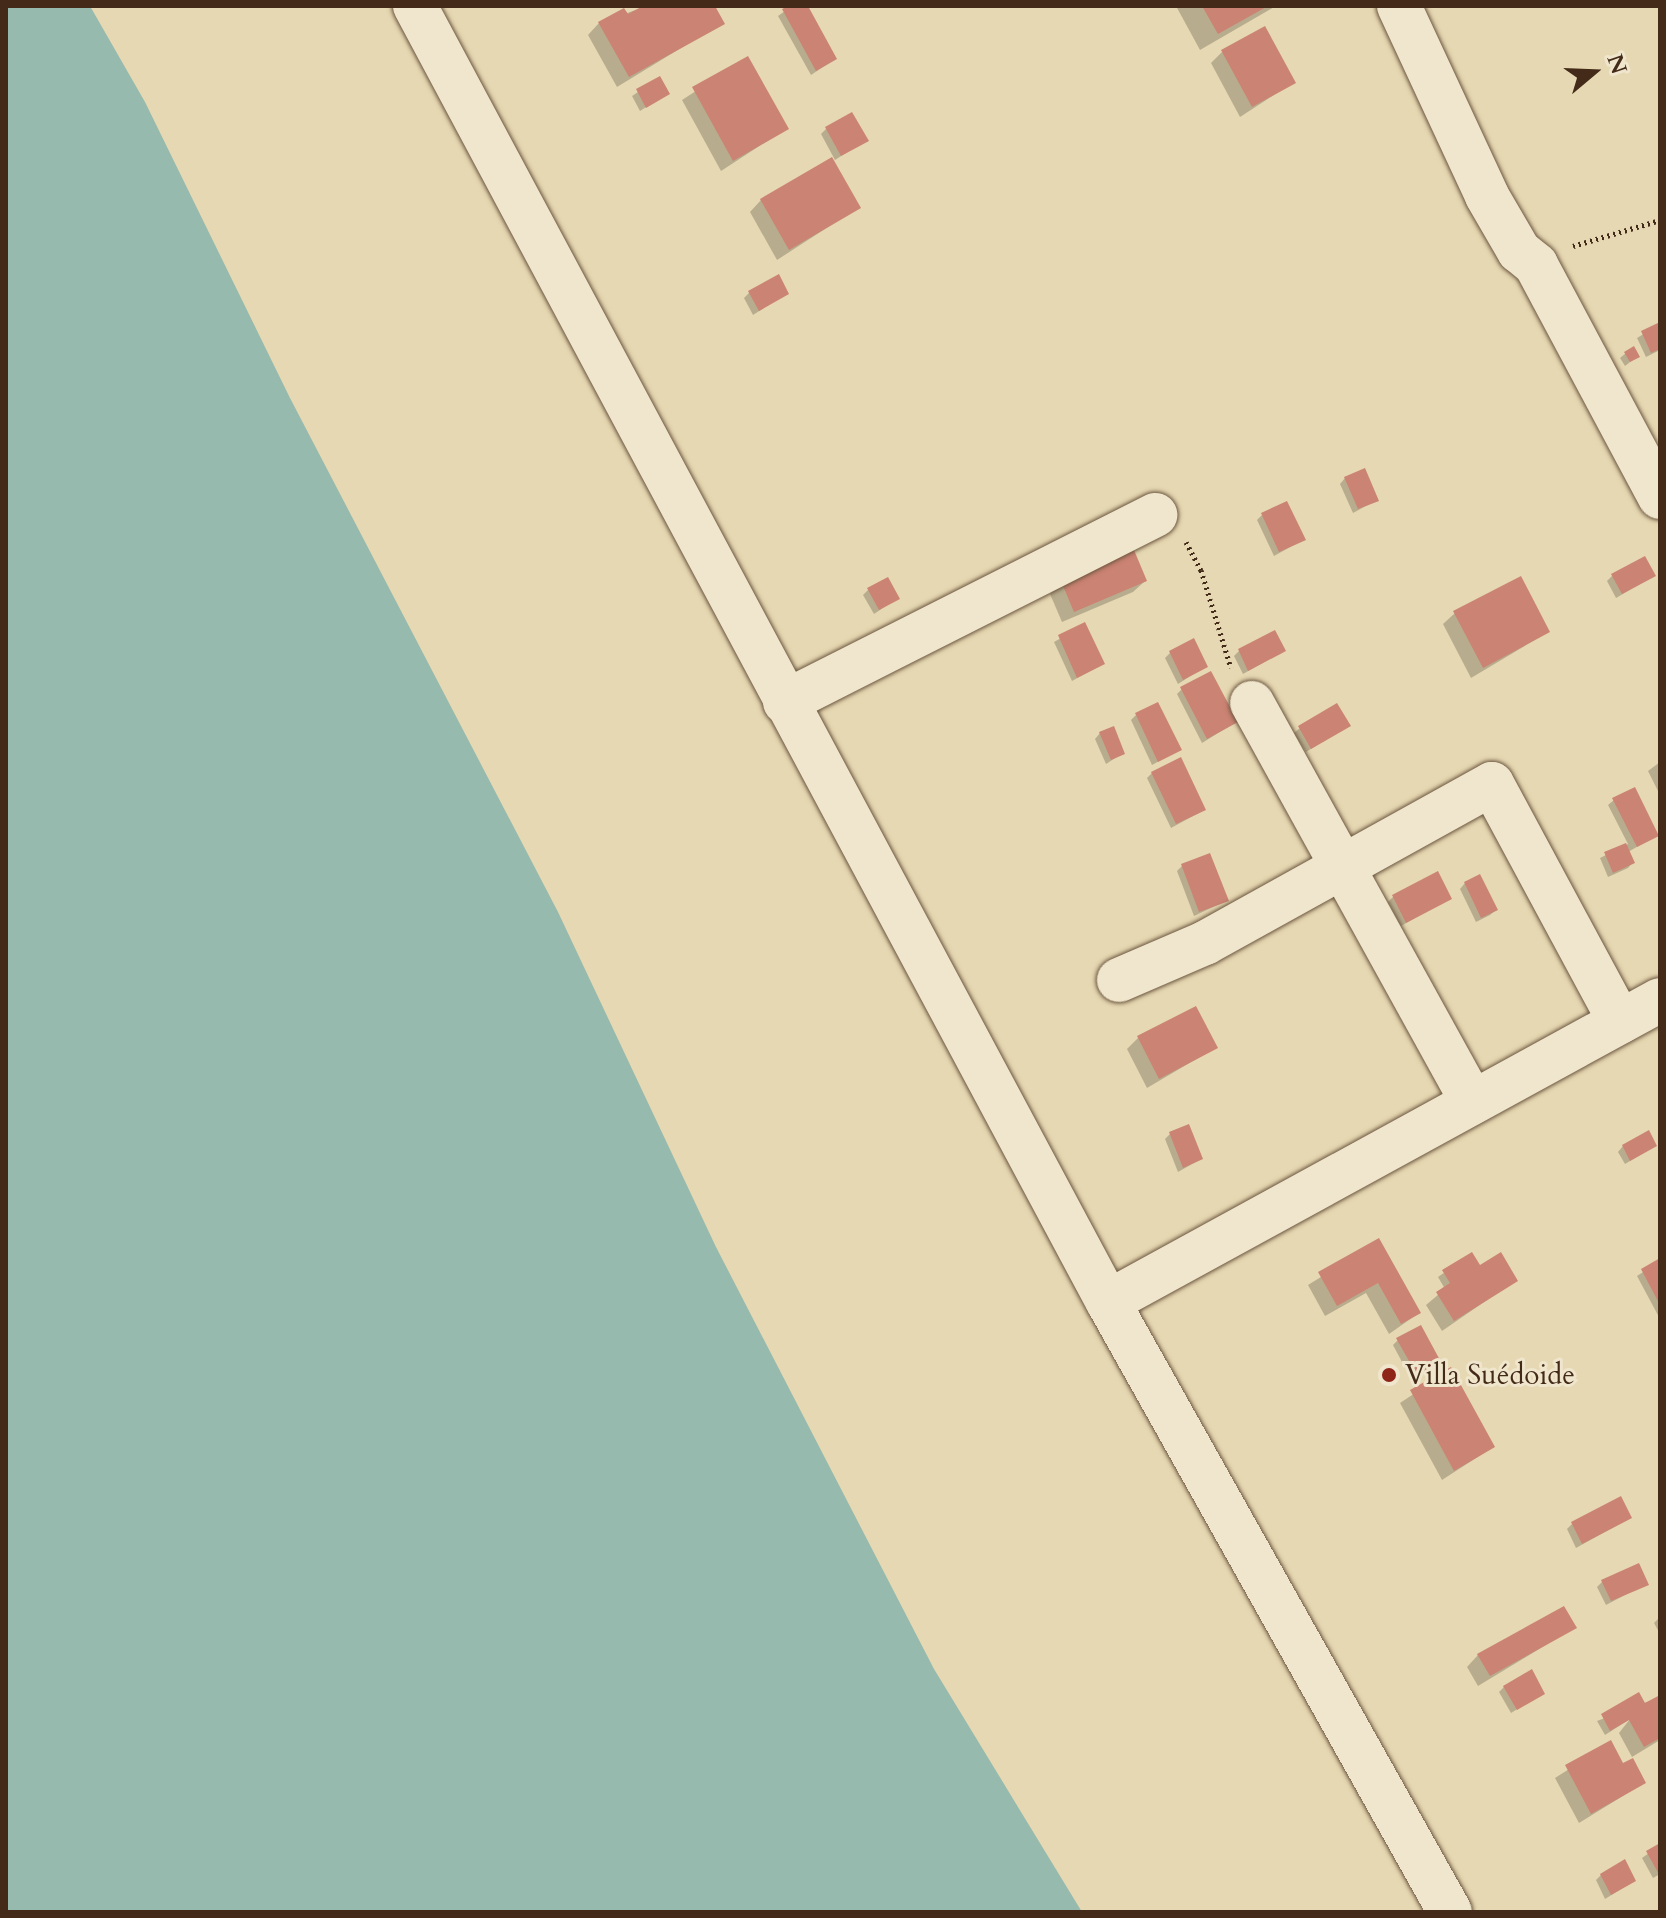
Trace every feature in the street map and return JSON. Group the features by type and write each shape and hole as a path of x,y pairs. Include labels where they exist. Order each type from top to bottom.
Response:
{"street":[{"path":"415,6 1108,1302 1450,1912"},
{"path":"1399,6 1487,196 1519,251 1536,265 1660,497"},
{"path":"785,702 1155,515"},
{"path":"1252,703 1472,1102"},
{"path":"1119,980 1205,943 1492,784 1620,1022"},
{"path":"1108,1302 1660,1000"}],"path":[{"path":"1536,265 1576,245 1660,220"},
{"path":"1155,515 1184,538 1201,570 1230,666 1252,703"}],"water":[{"path":"6,6 90,6 145,102 290,398 558,912 716,1247 934,1669 1082,1912 6,1912"}],"building":[{"path":"643,6 715,6 725,24 629,77 598,22 624,8 628,14"},
{"path":"808,6 837,59 816,71 782,9"},
{"path":"1202,6 1268,6 1218,34"},
{"path":"1265,26 1296,83 1252,107 1221,50"},
{"path":"748,56 789,129 733,161 692,87"},
{"path":"660,76 670,94 646,108 636,89"},
{"path":"852,112 869,141 841,156 825,127"},
{"path":"832,157 861,208 789,250 760,199"},
{"path":"779,274 789,294 759,311 748,291"},
{"path":"1660,322 1660,349 1651,353 1641,331"},
{"path":"1634,346 1640,357 1630,362 1624,352"},
{"path":"1365,468 1379,501 1358,509 1344,477"},
{"path":"1287,501 1306,540 1279,552 1261,513"},
{"path":"1134,550 1147,581 1074,612 1061,581"},
{"path":"1645,556 1656,576 1622,594 1611,574"},
{"path":"1521,576 1550,632 1483,668 1453,611"},
{"path":"888,577 900,599 879,610 867,588"},
{"path":"1085,622 1105,664 1077,678 1058,635"},
{"path":"1275,630 1286,651 1248,671 1238,649"},
{"path":"1194,638 1208,667 1183,680 1169,651"},
{"path":"1211,671 1238,722 1207,739 1180,687"},
{"path":"1158,702 1182,750 1158,762 1135,713"},
{"path":"1337,703 1351,726 1311,749 1298,726"},
{"path":"1114,726 1125,754 1111,760 1099,732"},
{"path":"1181,757 1206,810 1176,824 1151,772"},
{"path":"1635,787 1659,836 1637,847 1612,798"},
{"path":"1626,843 1635,863 1613,873 1604,852"},
{"path":"1210,853 1229,901 1199,912 1181,864"},
{"path":"1438,871 1452,899 1406,923 1392,895"},
{"path":"1480,874 1498,910 1481,918 1464,882"},
{"path":"1196,1006 1218,1048 1159,1079 1137,1036"},
{"path":"1189,1124 1203,1159 1183,1168 1169,1132"},
{"path":"1649,1130 1657,1146 1630,1161 1622,1145"},
{"path":"1379,1238 1421,1313 1401,1324 1378,1283 1337,1306 1318,1272"},
{"path":"1472,1252 1480,1265 1501,1252 1518,1281 1454,1321 1436,1292 1450,1283 1442,1270"},
{"path":"1660,1258 1660,1305 1641,1269"},
{"path":"1421,1325 1441,1362 1417,1375 1396,1338"},
{"path":"1451,1367 1495,1447 1454,1471 1410,1390"},
{"path":"1621,1496 1632,1518 1582,1544 1571,1522"},
{"path":"1639,1563 1649,1585 1611,1601 1601,1580"},
{"path":"1564,1606 1577,1628 1490,1676 1477,1654"},
{"path":"1532,1669 1545,1694 1517,1710 1503,1686"},
{"path":"1639,1692 1645,1703 1660,1695 1660,1738 1644,1747 1629,1720 1610,1731 1601,1714"},
{"path":"1611,1740 1623,1763 1633,1758 1646,1783 1591,1814 1565,1765"},
{"path":"1660,1843 1660,1876 1646,1851"},
{"path":"1625,1859 1636,1881 1611,1895 1600,1874"}],"place":[{"name":"Villa Suédoide","path":"1389,1375"}]}
